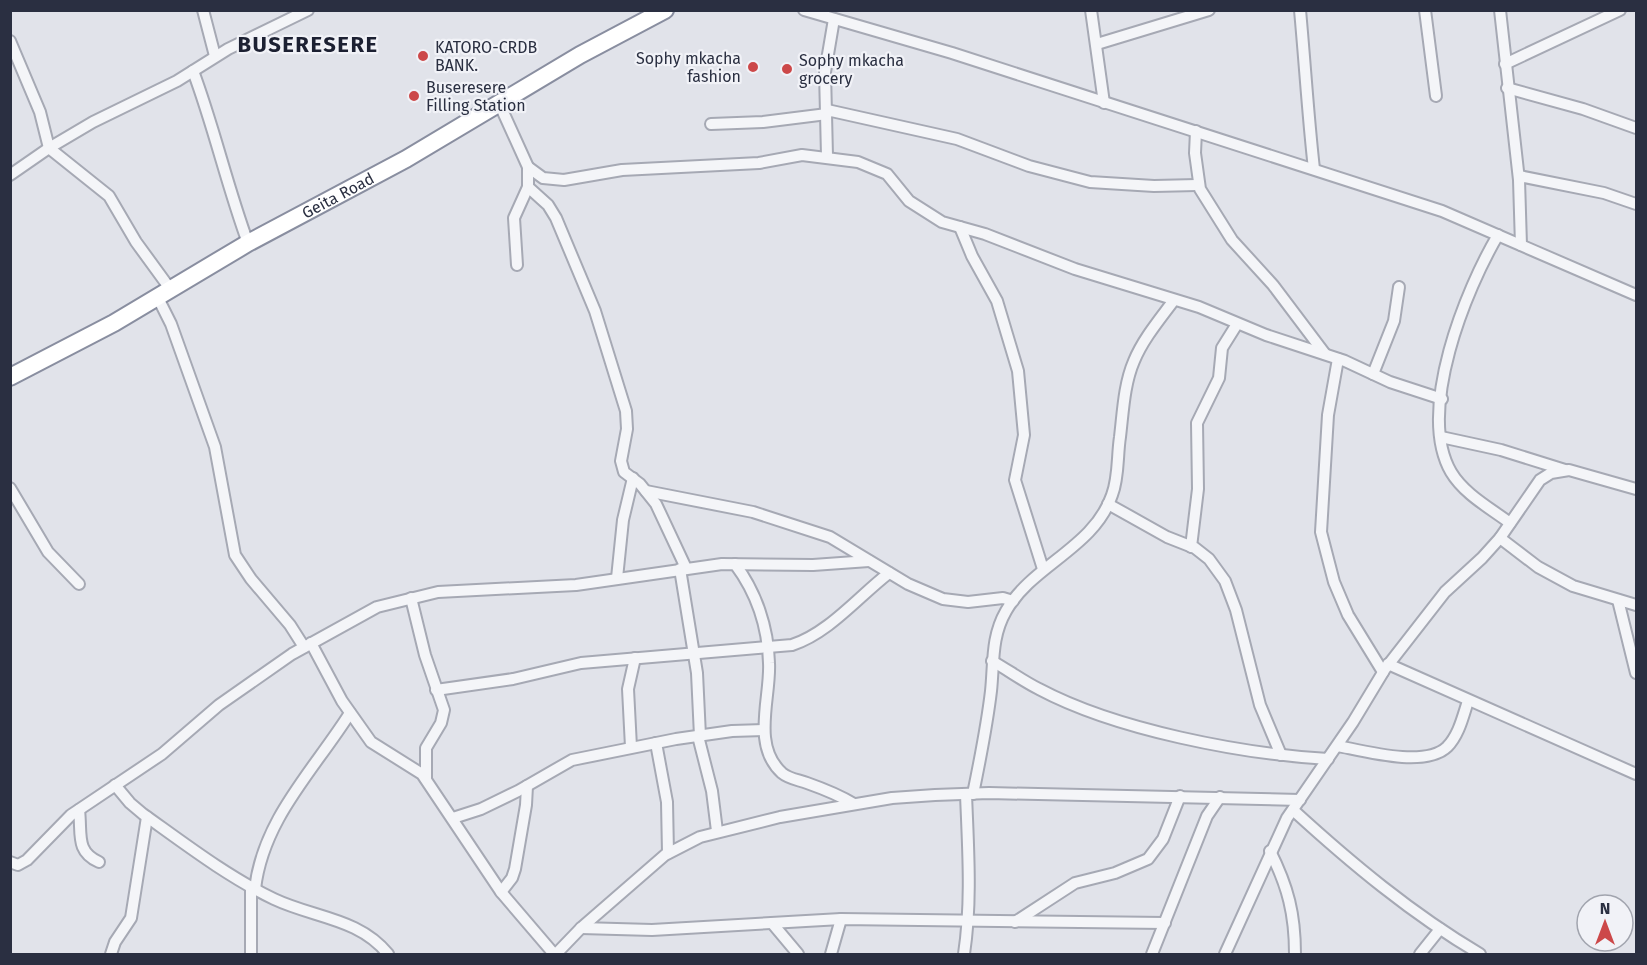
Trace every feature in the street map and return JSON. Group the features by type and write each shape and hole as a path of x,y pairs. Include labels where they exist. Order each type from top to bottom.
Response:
{"highway":[{"name":"Geita Road","path":"10,378 164,294 248,243 406,159 580,55 664,11"}],"street":[{"path":"203,10 216,56"},
{"path":"10,176 49,148 193,71 216,56 308,10"},
{"path":"804,10 1196,131 1442,211 1636,295"},
{"path":"1091,10 1104,103"},
{"path":"1097,44 1209,10"},
{"path":"1300,10 1305,55 1306,106 1314,169"},
{"path":"1425,10 1436,96"},
{"path":"1500,10 1507,88 1519,176 1521,245"},
{"path":"1505,64 1599,15 1620,10"},
{"path":"827,156 825,72 834,19"},
{"path":"10,41 13,54 40,112 49,148 109,196 164,294 171,324 215,447 227,523 235,555 251,579 308,645 350,713 371,742 426,779 501,892 555,954 581,928 668,853 687,842 717,831 892,798 970,794 1180,796 1300,800"},
{"path":"193,71 205,102 230,193 248,243"},
{"path":"1507,88 1583,109 1636,128"},
{"path":"499,103 525,156 528,167 528,187 514,218 517,265"},
{"path":"711,124 763,122 827,112 957,139 1029,166 1090,182 1154,186 1197,184"},
{"path":"1196,131 1197,184 1232,240 1272,285 1325,354"},
{"path":"528,167 543,178 564,180 640,168 696,168 759,163 802,154 858,162 887,174 919,210 942,222 1075,269 1199,307 1237,324 1325,354 1442,399"},
{"path":"1519,176 1604,193 1636,204"},
{"path":"528,187 548,205 556,218 593,304 626,411 627,429 622,468 646,491 674,538 683,568 693,654 699,736 712,791 717,831"},
{"path":"960,227 972,256 998,301 1018,371 1024,435 1015,480 1043,570"},
{"path":"1498,235 1476,275 1458,320 1448,359 1442,399 1441,436 1451,471 1459,483 1510,523"},
{"path":"1373,374 1394,321 1399,287"},
{"path":"964,954 969,921 970,794 991,691 992,661 997,632 1013,601 1043,570 1079,542 1103,514 1116,477 1125,399 1134,361 1174,300"},
{"path":"1191,546 1198,489 1197,423 1219,378 1222,348 1237,324"},
{"path":"1338,359 1328,415 1321,532 1334,582 1348,615 1386,668 1636,774"},
{"path":"1441,436 1501,450 1636,489"},
{"path":"1225,954 1270,851 1293,810 1338,746 1386,668 1445,592 1500,538 1540,480 1551,473 1566,470"},
{"path":"617,578 623,520 633,478"},
{"path":"10,488 48,552 79,584"},
{"path":"646,491 778,519 830,537 889,573 943,599 968,602 1003,598 1013,601"},
{"path":"1108,504 1167,537 1191,546 1209,559 1225,581 1236,610 1260,705 1281,755"},
{"path":"1500,538 1538,567 1573,586 1636,605"},
{"path":"10,862 18,865 27,860 61,823 162,754 219,705 308,645 376,607 438,592 544,588 683,568 735,564 813,566 869,561"},
{"path":"735,564 754,594 767,646 770,685 764,730 767,747 782,774 841,796 854,804"},
{"path":"436,690 513,679 581,663 792,645 802,642 889,573"},
{"path":"411,597 444,715 428,740 426,779"},
{"path":"1618,600 1636,673"},
{"path":"631,747 628,689 636,658"},
{"path":"992,661 1040,690 1112,718 1195,741 1281,755 1329,759"},
{"path":"1338,746 1382,755 1420,757 1439,752 1456,735 1468,701"},
{"path":"251,954 253,888 266,847 285,804 324,753 350,713"},
{"path":"453,818 481,809 572,760 631,747 699,736 764,730"},
{"path":"656,743 667,802 668,853"},
{"path":"116,785 130,803 147,818 253,888 294,908 353,926 373,938 387,954"},
{"path":"501,892 512,878 526,805 527,786"},
{"path":"1014,922 1075,883 1115,873 1148,859 1163,839 1180,796"},
{"path":"1152,954 1207,816 1220,797"},
{"path":"79,810 83,851 88,857 99,862"},
{"path":"1293,810 1362,870 1440,929 1480,954"},
{"path":"111,954 115,942 131,918 147,818"},
{"path":"1270,851 1286,883 1294,916 1294,954"},
{"path":"581,928 652,930 841,919 1165,923"},
{"path":"831,954 841,919"},
{"path":"772,923 798,954"},
{"path":"1420,954 1440,929"}],"place":[{"name":"KATORO-CRDB BANK.","path":"423,56"},
{"name":"Sophy mkacha fashion","path":"753,67"},
{"name":"Sophy mkacha grocery","path":"787,69"},
{"name":"Buseresere Filling Station","path":"414,96"}],"district":[{"name":"BUSERESERE","path":"308,44"}]}
